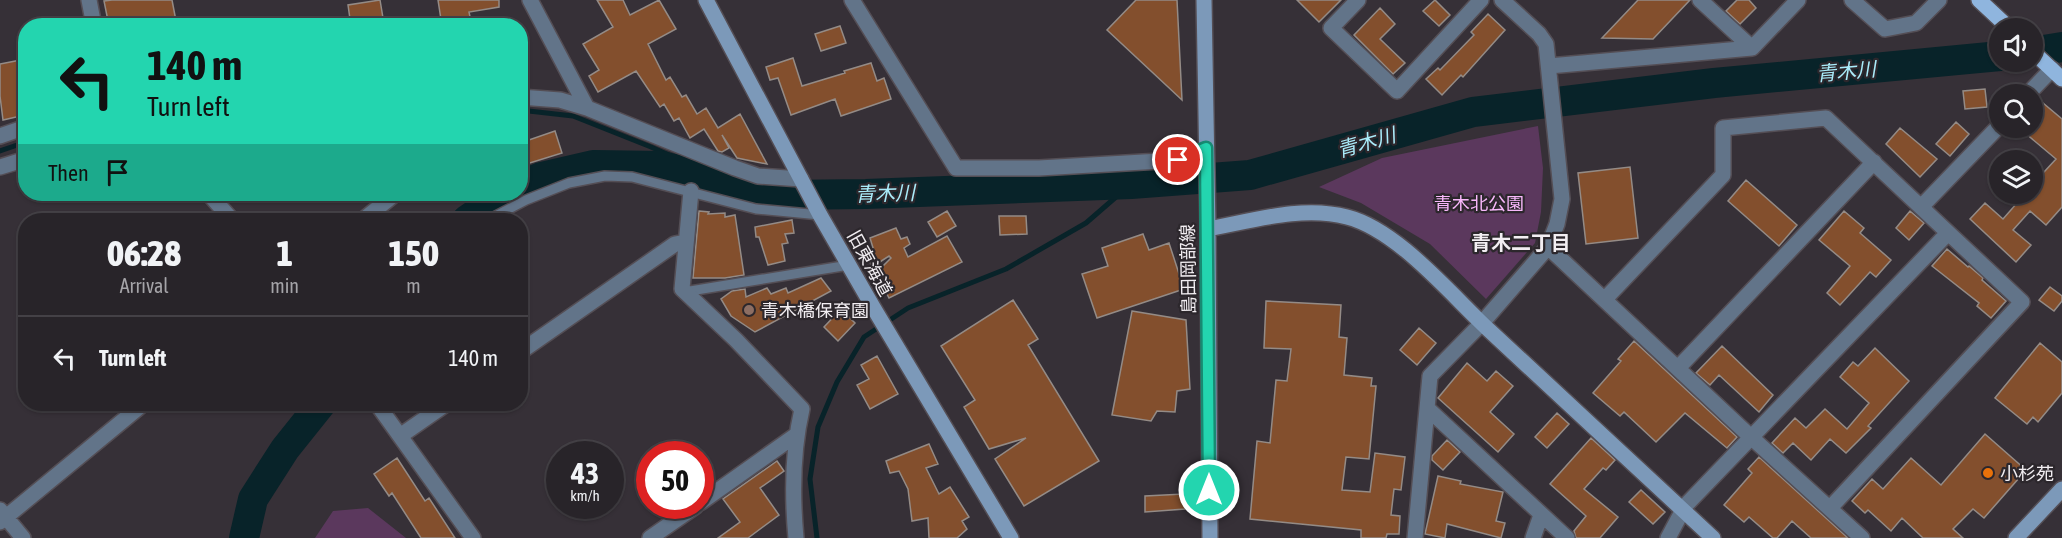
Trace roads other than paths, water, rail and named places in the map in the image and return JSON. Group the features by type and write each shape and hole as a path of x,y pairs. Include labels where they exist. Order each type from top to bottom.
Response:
{"main road":[{"path":"1979,0 1998,18"},
{"path":"2043,61 2057,74"}],"street":[{"path":"89,0 92,18"},
{"path":"530,0 587,108"},
{"name":"旧東海道","path":"706,0 820,215 892,341 1011,538"},
{"path":"852,0 956,168 1039,168 1178,160 1206,151"},
{"name":"島田岡部線","path":"1204,0 1210,538"},
{"path":"1358,0 1331,28 1398,91 1481,0"},
{"path":"1415,538 1430,376 1482,323 1548,247 1557,224 1562,199 1546,44 1539,34 1502,0"},
{"path":"1700,0 1752,48"},
{"path":"1548,66 1752,48 1798,0"},
{"path":"1852,0 1885,29 1916,23 1939,0"},
{"path":"2042,84 2057,74"},
{"path":"528,98 560,100 587,108 758,176 801,179"},
{"path":"1605,299 1723,175 1723,128 1826,118 1874,162 2022,302 1830,508"},
{"path":"0,136 18,130"},
{"path":"1921,207 1989,136"},
{"path":"0,167 18,161"},
{"path":"1678,368 1874,162"},
{"path":"691,191 682,290 736,340 802,409 796,435 793,487 795,537"},
{"path":"215,201 226,213"},
{"path":"372,213 386,201"},
{"path":"1208,229 1299,213 1326,213 1348,217 1376,229 1398,243 1713,538"},
{"path":"1668,538 1682,510 1948,233"},
{"path":"528,346 675,244 685,242"},
{"path":"1548,247 1862,538"},
{"path":"1427,408 1567,538"},
{"path":"23,538 2,516 134,411"},
{"path":"382,411 473,538"},
{"path":"400,436 437,411"},
{"path":"714,493 796,435"},
{"path":"2016,538 2062,489"},
{"path":"1533,538 1541,514"},
{"path":"650,538 677,519"}],"lane":[{"path":"528,199 569,183 605,176 632,177 756,209 820,215"},
{"path":"501,213 524,201"},
{"path":"684,292 849,265"}],"waterway":[{"name":"青木川","path":"2043,50 2062,47"},
{"name":"青木川","path":"528,183 541,177 593,165 662,166 783,195 1131,184 1250,175 1473,112 1714,83 1989,57"},
{"path":"528,111 573,116 732,183"},
{"path":"0,151 18,145"},
{"path":"817,538 810,479 818,427 837,382 864,337 908,308 1006,269 1086,223 1131,184"},
{"path":"477,213 495,201"},
{"path":"244,538 253,499 285,449 315,411"}],"place":[{"name":"青木橋保育園","path":"749,310"},
{"name":"小杉苑","path":"1988,473"}],"district":[{"name":"青木二丁目","path":"1521,242"}],"park label":[{"name":"青木北公園","path":"1479,203"}]}
